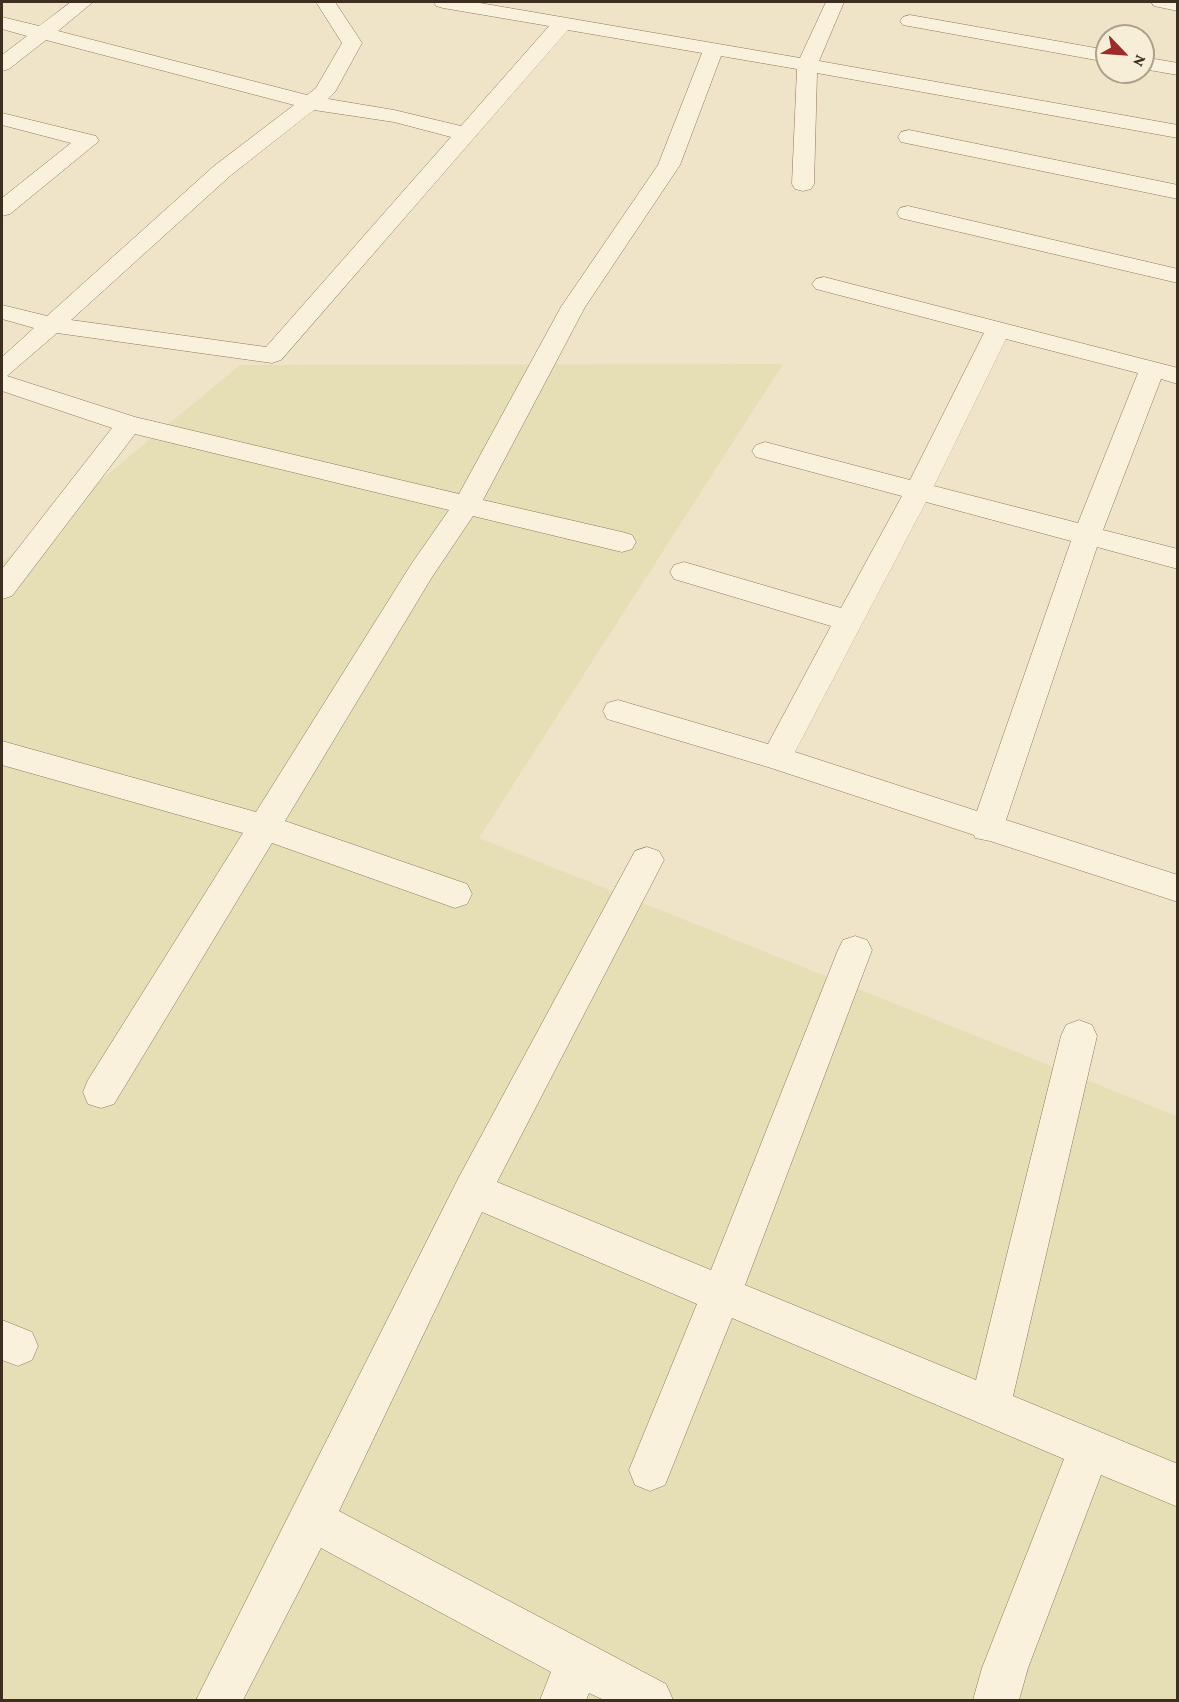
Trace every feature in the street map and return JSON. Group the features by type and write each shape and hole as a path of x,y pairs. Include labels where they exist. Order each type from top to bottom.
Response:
{"street":[{"path":"2,65 83,2"},
{"path":"2,370 222,171 324,92 352,43 327,2"},
{"path":"443,2 535,9 563,23 807,66 946,87 1178,132"},
{"path":"803,184 807,66 835,2"},
{"path":"1161,2 1178,5"},
{"path":"909,21 1095,54"},
{"path":"2,23 312,102 394,116 466,134"},
{"path":"2,312 51,325 272,355 563,23"},
{"path":"101,1092 422,570 467,504 573,307 669,165 714,49"},
{"path":"1155,65 1178,69"},
{"path":"2,119 88,141 2,209"},
{"path":"909,137 1178,192"},
{"path":"908,213 1178,276"},
{"path":"824,284 1165,372 1087,536 987,829"},
{"path":"776,758 918,491 998,329"},
{"path":"2,383 129,424 622,542"},
{"path":"2,589 129,424"},
{"path":"765,451 1178,559"},
{"path":"684,572 848,621"},
{"path":"618,711 776,758 987,829 1178,889"},
{"path":"2,753 265,827 455,894"},
{"path":"219,1701 312,1520 367,1403 473,1190 647,860"},
{"path":"650,1470 721,1295 855,950"},
{"path":"990,1407 1079,1036"},
{"path":"473,1190 1178,1486"},
{"path":"996,1701 1005,1668 1089,1449"},
{"path":"312,1520 571,1681 650,1701"}],"shaded area":[{"path":"783,364 479,838 1177,1116 1177,1700 2,1700 2,562 240,365"}]}
